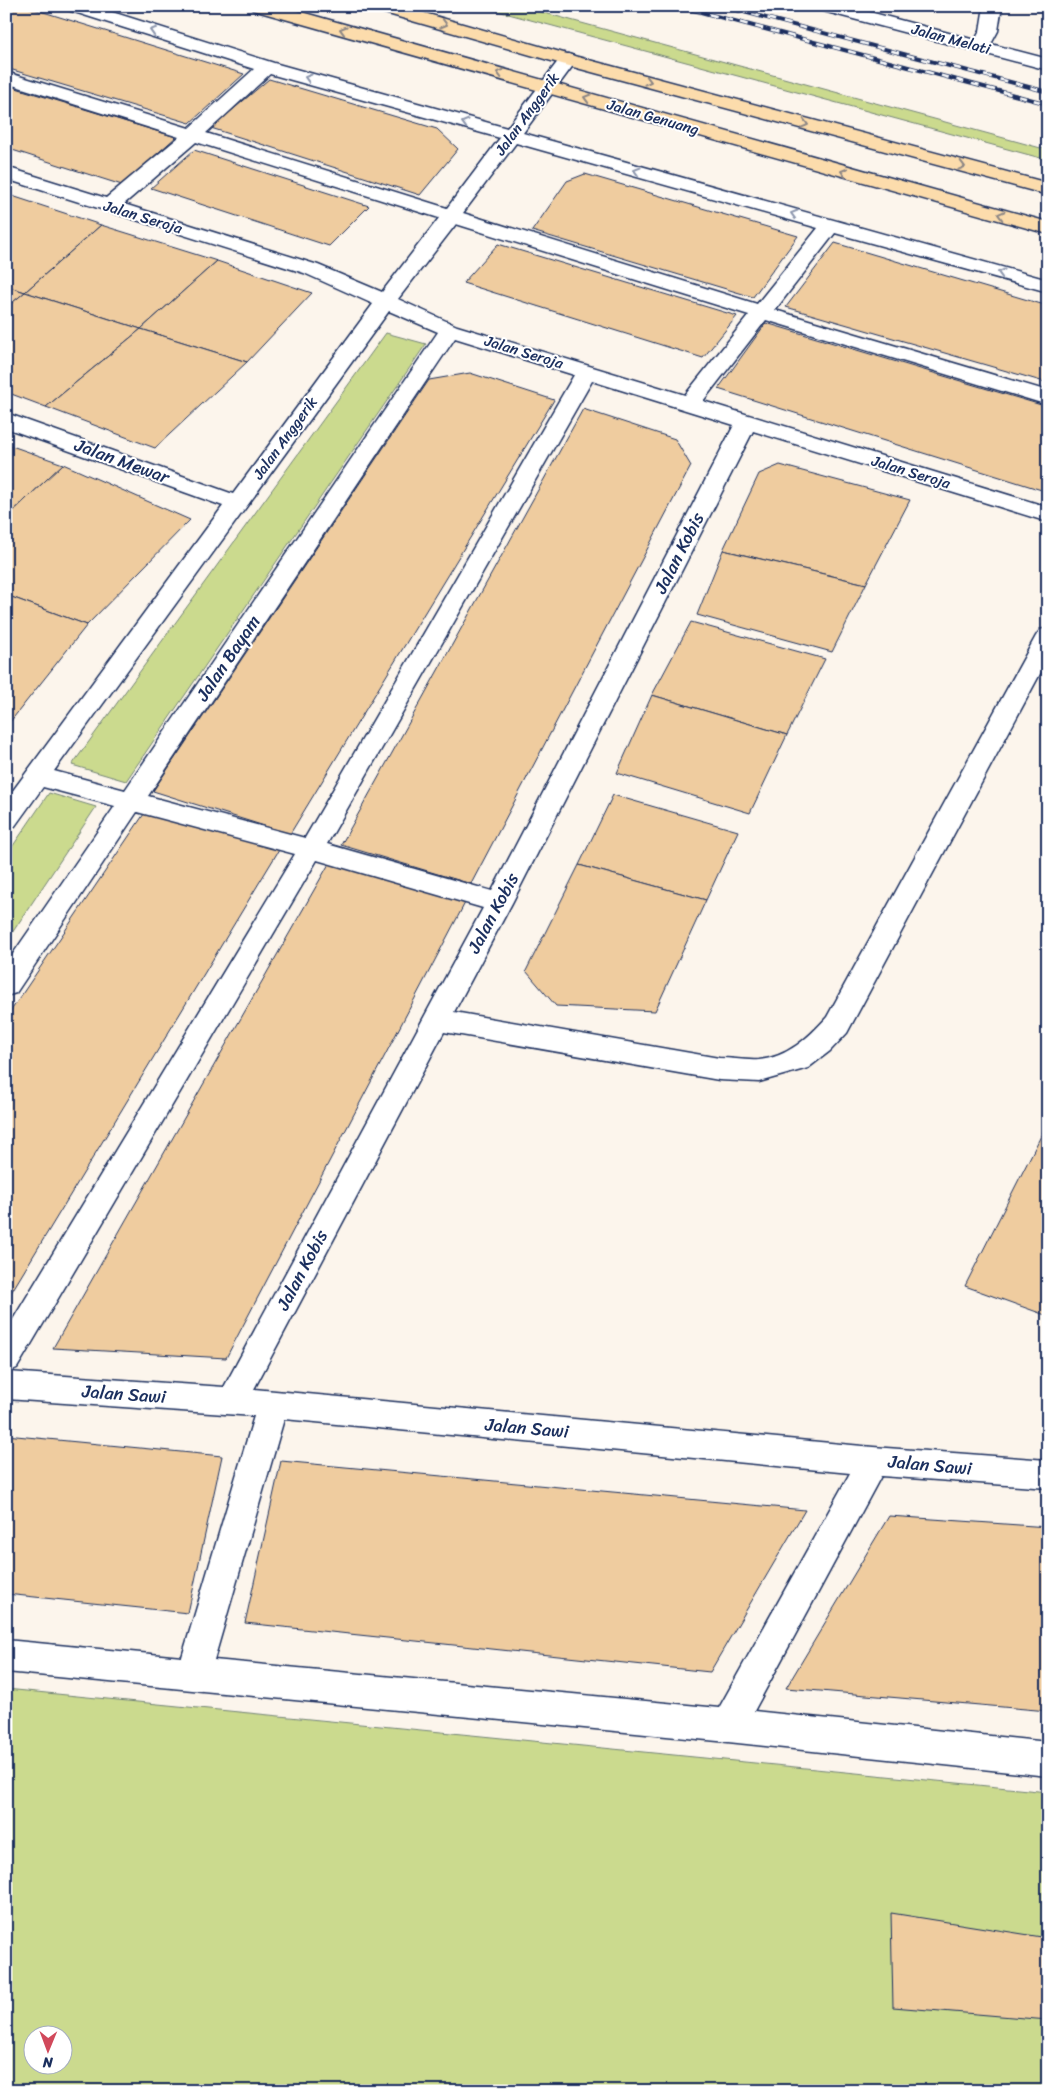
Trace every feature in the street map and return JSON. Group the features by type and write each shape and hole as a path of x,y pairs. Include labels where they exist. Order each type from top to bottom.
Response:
{"highway":[{"name":"Jalan Genuang","path":"259,6 1048,228"},
{"name":"Jalan Genuang","path":"380,6 568,60 1048,189"}],"street":[{"path":"74,6 267,67 1048,286"},
{"name":"Jalan Melati","path":"825,6 1048,65"},
{"path":"980,47 990,31 993,6"},
{"name":"Jalan Anggerik","path":"6,820 13,797 38,776 385,302 512,136 546,86 568,60"},
{"path":"109,206 193,135 267,67"},
{"path":"6,77 760,312 1048,398"},
{"name":"Jalan Seroja","path":"6,173 311,269 450,330 1048,515"},
{"path":"690,403 831,224"},
{"name":"Jalan Bayam","path":"6,986 450,330"},
{"path":"6,1359 311,849 587,372"},
{"name":"Jalan Mewar","path":"6,420 237,503"},
{"name":"Jalan Kobis","path":"232,1402 499,903 747,421"},
{"path":"435,1020 718,1069 758,1071 798,1060 820,1043 837,1025 1048,636"},
{"path":"38,776 311,849 499,903"},
{"name":"Jalan Sawi","path":"6,1385 273,1404 873,1461 1048,1474"},
{"path":"193,1674 273,1404"},
{"path":"728,1725 873,1461"},
{"path":"6,1656 728,1725 1048,1759"}],"green space":[{"path":"479,6 519,6 1048,150 1048,160"},
{"path":"386,333 426,344 126,781 72,765"},
{"path":"49,793 96,807 6,942 6,856"},
{"path":"6,1689 1048,1792 1048,2091 6,2091"}],"building":[{"path":"6,6 24,6 244,74 190,123 6,68"},
{"path":"269,79 437,129 458,149 420,195 211,128"},
{"path":"6,85 176,137 122,185 6,148"},
{"path":"194,150 369,206 329,246 151,188"},
{"path":"585,174 798,236 753,297 532,231 567,181"},
{"path":"6,194 101,225 25,292 6,286"},
{"path":"101,225 217,261 141,329 25,292"},
{"path":"835,243 1048,306 1048,383 786,307"},
{"path":"498,244 737,316 703,358 463,283"},
{"path":"217,261 312,293 247,362 141,329"},
{"path":"6,286 25,292 6,308"},
{"path":"25,292 141,329 46,407 6,392 6,308"},
{"path":"766,323 1048,407 1048,492 718,389"},
{"path":"141,329 247,362 155,448 46,407"},
{"path":"470,373 554,400 290,834 153,791 429,380"},
{"path":"583,409 675,439 691,466 471,884 341,845"},
{"path":"6,444 63,464 6,518"},
{"path":"63,464 190,520 87,625 6,595 6,518"},
{"path":"780,465 910,500 866,584 723,550 759,474"},
{"path":"723,550 866,584 832,652 697,615"},
{"path":"6,595 87,625 6,727"},
{"path":"691,622 825,659 787,735 652,695"},
{"path":"652,695 787,735 750,813 617,773"},
{"path":"613,795 738,831 706,900 579,865"},
{"path":"146,811 279,850 6,1301 6,1018"},
{"path":"330,862 466,901 226,1358 53,1348"},
{"path":"579,865 706,900 655,1011 556,1006 526,971"},
{"path":"1048,1122 1048,1316 965,1286"},
{"path":"6,1435 222,1456 188,1613 6,1594"},
{"path":"281,1461 805,1510 710,1672 245,1623"},
{"path":"889,1516 1048,1527 1048,1711 786,1688"},
{"path":"891,1913 1048,1938 1048,2020 893,2007"}],"railway":[{"path":"678,6 1048,104"},
{"path":"721,6 1048,92"}]}
